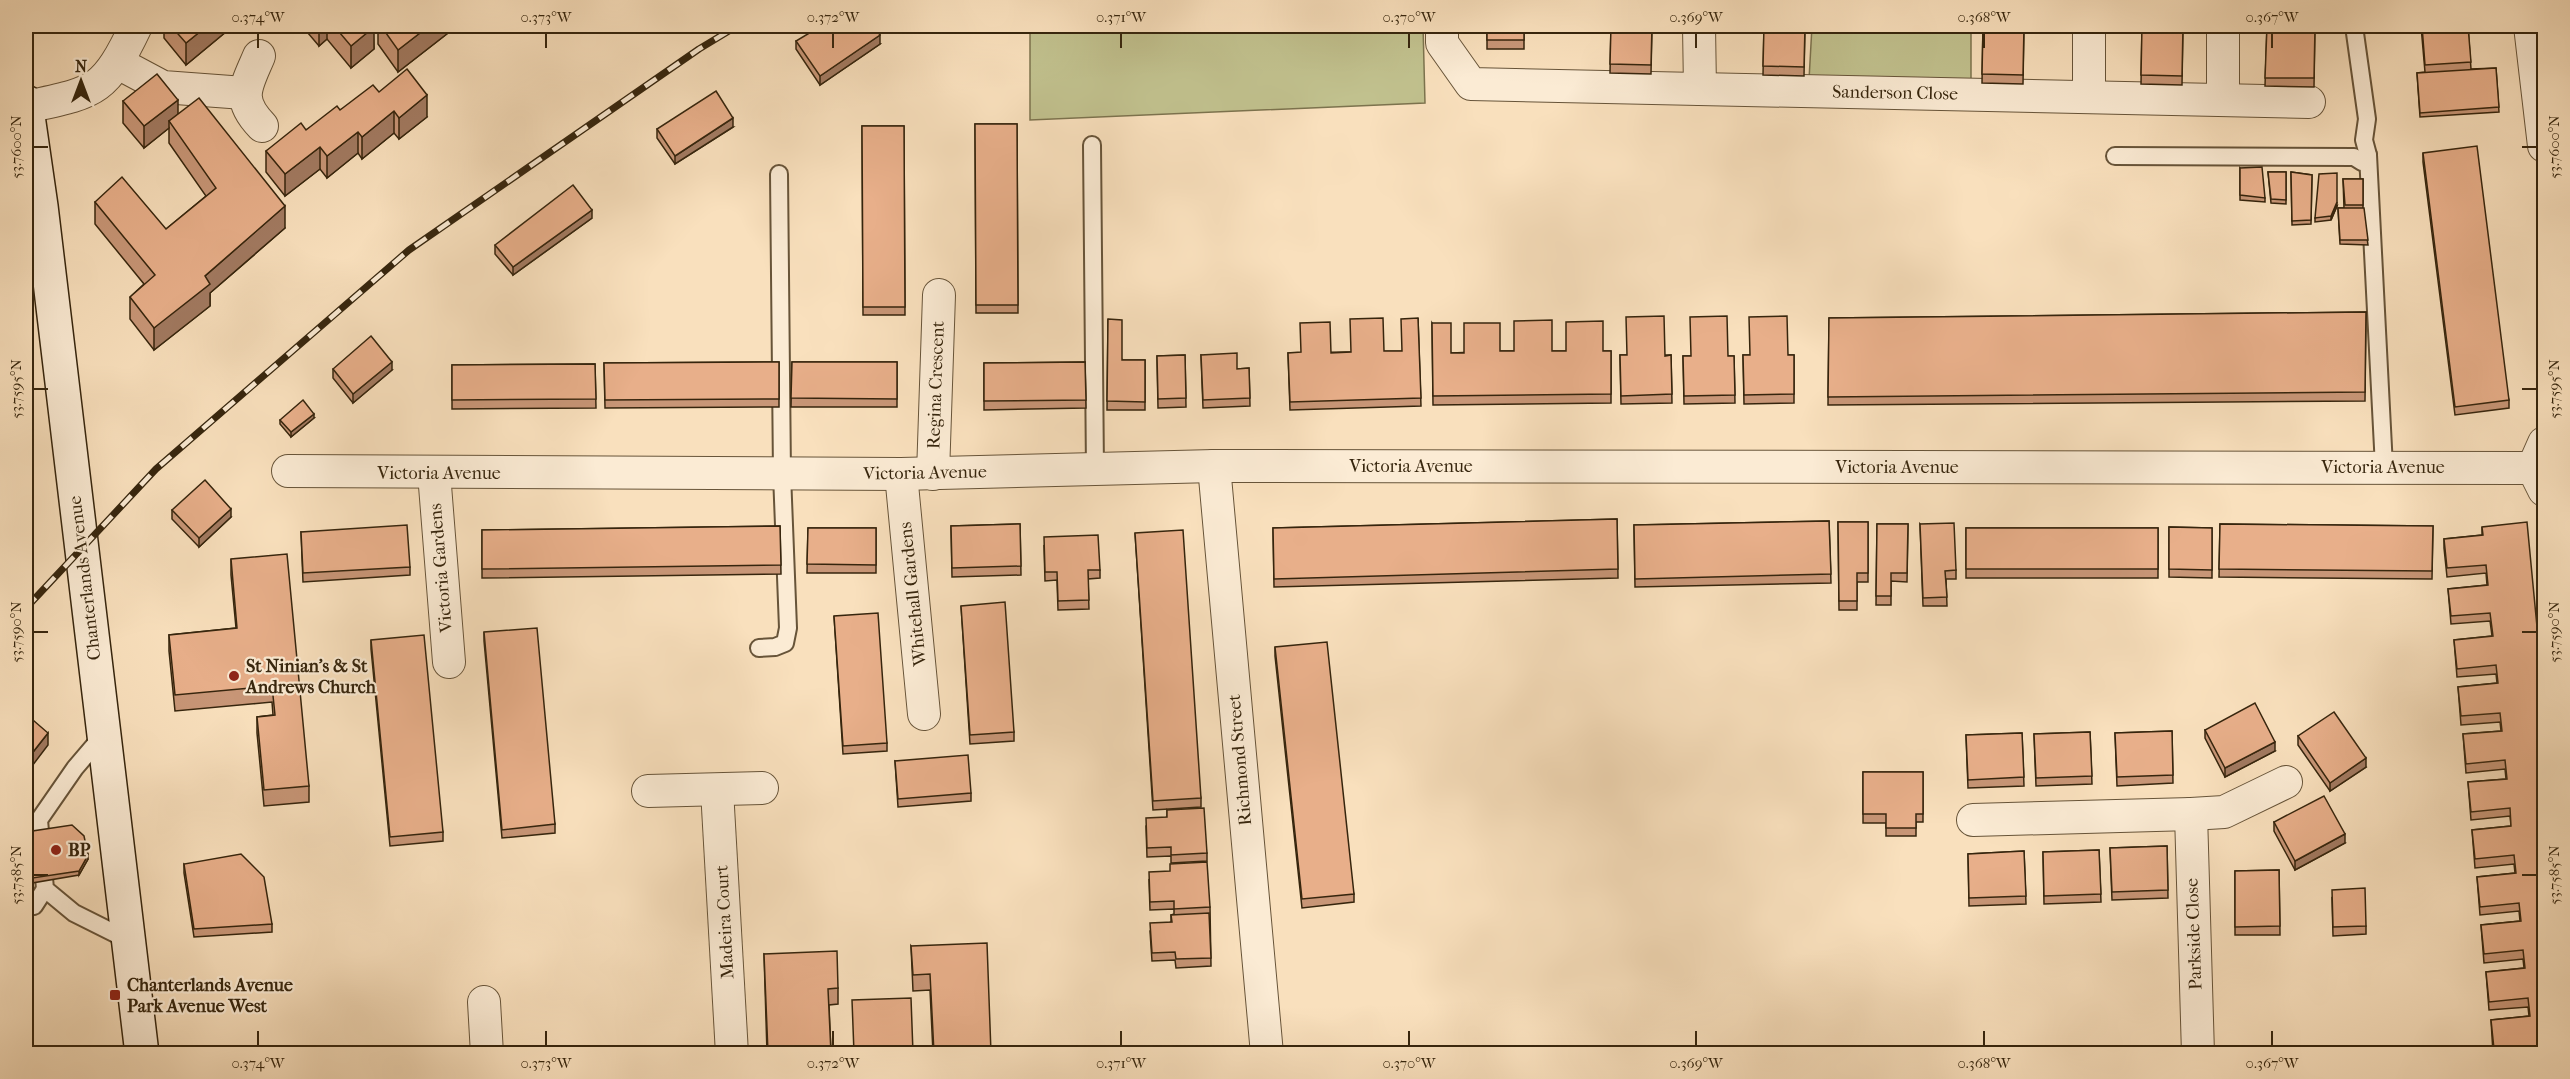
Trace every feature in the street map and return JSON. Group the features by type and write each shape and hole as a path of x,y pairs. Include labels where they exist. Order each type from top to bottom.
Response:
{"street":[{"path":"26,107 84,95 102,82 118,63 136,26"},
{"name":"Sanderson Close","path":"1442,26 1442,43 1471,84 2309,102"},
{"path":"1699,26 1700,89"},
{"path":"2089,26 2089,97"},
{"path":"2223,26 2223,100"},
{"path":"2530,26 2544,146"},
{"path":"259,56 244,93 249,112 262,126"},
{"path":"118,63 163,87 244,93"},
{"name":"Chanterlands Avenue","path":"26,102 33,208 104,734 142,1053"},
{"name":"Regina Crescent","path":"933,474 939,295"},
{"name":"Victoria Avenue","path":"288,471 933,474 1214,466 2541,467"},
{"name":"Richmond Street","path":"1214,466 1267,1053"},
{"name":"Victoria Gardens","path":"434,473 449,662"},
{"name":"Whitehall Gardens","path":"901,474 924,714"},
{"path":"1973,820 2224,812 2286,782"},
{"path":"648,791 762,788"},
{"name":"Madeira Court","path":"717,790 732,1053"},
{"name":"Parkside Close","path":"2191,814 2198,1053"},
{"path":"484,1002 487,1053"}],"lane":[{"path":"2354,26 2367,119 2361,156 2370,180 2384,467"},
{"path":"1092,145 1095,470"},
{"path":"2115,156 2361,156"},
{"path":"759,648 775,647 785,643 788,628 782,474 779,174"},
{"path":"34,906 45,889 39,820 75,768 104,734"},
{"path":"45,889 74,913 128,940"}],"green space":[{"path":"1030,26 1423,26 1425,103 1030,120"},
{"path":"1812,26 1971,26 1971,84 1809,80"}],"building":[{"path":"171,26 207,26 186,43"},
{"path":"334,26 373,26 374,27 351,46"},
{"path":"381,26 429,26 398,50"},
{"path":"821,26 874,26 880,35 820,76 796,41"},
{"path":"1487,26 1524,26 1524,40 1487,40"},
{"path":"1611,26 1652,26 1651,65 1610,64"},
{"path":"1764,26 1805,26 1804,67 1763,66"},
{"path":"1983,26 2024,26 2023,75 1982,74"},
{"path":"2142,26 2183,26 2182,76 2141,75"},
{"path":"2267,26 2315,26 2314,78 2265,78"},
{"path":"2422,26 2468,26 2471,62 2425,65"},
{"path":"2496,68 2499,107 2420,113 2417,73"},
{"path":"407,69 427,95 399,118 394,111 362,137 358,132 327,156 320,147 285,174 266,151 301,123 306,130 337,106 340,110 373,85 379,92"},
{"path":"157,74 178,100 144,126 123,101"},
{"path":"716,91 733,118 675,156 657,129"},
{"path":"199,98 285,206 205,276 210,284 154,328 130,297 155,275 95,202 122,177 166,229 216,188 169,121"},
{"path":"975,124 1017,124 1018,305 976,305"},
{"path":"862,126 904,126 905,307 863,307"},
{"path":"2477,146 2509,400 2455,407 2423,153"},
{"path":"2262,167 2265,198 2240,195 2240,168"},
{"path":"2268,172 2286,172 2286,200 2271,199"},
{"path":"2291,172 2312,175 2311,220 2292,221"},
{"path":"2337,173 2337,202 2331,216 2315,218 2319,174"},
{"path":"2343,179 2363,179 2363,205 2345,205"},
{"path":"573,185 592,210 513,267 495,245"},
{"path":"2338,208 2364,208 2368,240 2340,240"},
{"path":"2366,312 2365,392 1828,397 1829,318"},
{"path":"1664,316 1665,356 1671,355 1672,394 1621,396 1620,355 1627,355 1626,317"},
{"path":"1727,316 1728,356 1734,356 1735,395 1684,396 1683,356 1691,356 1690,317"},
{"path":"1787,316 1788,355 1794,355 1794,394 1744,395 1743,355 1750,355 1749,317"},
{"path":"1383,318 1384,351 1402,351 1401,319 1418,318 1421,398 1290,402 1288,353 1301,352 1300,323 1330,322 1331,353 1351,352 1350,319"},
{"path":"1108,319 1122,320 1122,360 1145,360 1145,402 1107,401"},
{"path":"1552,320 1552,351 1566,351 1566,322 1603,321 1603,351 1611,351 1611,394 1433,396 1432,323 1451,323 1451,353 1464,353 1464,323 1500,323 1500,351 1514,351 1514,321"},
{"path":"371,336 392,362 353,394 333,369"},
{"path":"1237,353 1237,369 1249,368 1250,398 1203,400 1201,355"},
{"path":"1185,355 1186,398 1158,399 1157,356"},
{"path":"779,362 779,399 605,400 604,363"},
{"path":"792,362 897,362 897,399 791,398"},
{"path":"1085,362 1086,400 984,401 984,363"},
{"path":"595,364 596,399 452,400 452,365"},
{"path":"303,400 314,414 291,432 280,420"},
{"path":"205,480 231,509 199,538 172,510"},
{"path":"1617,519 1618,569 1274,579 1273,528"},
{"path":"1829,521 1831,574 1635,579 1634,525"},
{"path":"1838,522 1868,522 1868,573 1857,573 1857,601 1839,601"},
{"path":"2527,522 2544,700 2544,1053 2534,1053 2533,1046 2494,1049 2491,1020 2530,1016 2528,998 2489,1002 2486,972 2525,968 2523,950 2484,954 2481,925 2521,921 2519,903 2480,907 2477,877 2516,873 2514,855 2475,859 2472,830 2511,826 2510,808 2471,812 2468,782 2507,779 2505,760 2466,764 2463,734 2502,731 2500,713 2461,716 2458,687 2498,683 2496,665 2457,669 2454,640 2493,636 2490,613 2451,616 2448,589 2488,585 2486,565 2447,568 2444,539 2483,535 2482,527"},
{"path":"1954,523 1956,570 1945,571 1947,597 1923,598 1920,524"},
{"path":"1020,524 1021,566 952,568 951,526"},
{"path":"1877,524 1908,524 1907,573 1891,573 1891,596 1876,596"},
{"path":"2220,524 2433,526 2432,571 2219,569"},
{"path":"407,525 410,567 303,573 301,532"},
{"path":"780,526 781,565 482,569 482,530"},
{"path":"2169,527 2212,528 2212,570 2169,569"},
{"path":"808,528 876,528 876,565 807,564"},
{"path":"1966,528 2158,528 2158,569 1966,569"},
{"path":"1183,530 1201,798 1153,801 1135,533"},
{"path":"1098,535 1100,570 1088,570 1089,600 1058,601 1057,572 1045,572 1044,537"},
{"name":"St Ninian's & St Andrews Church","path":"287,554 309,786 264,790 257,717 275,715 272,686 175,695 169,635 237,628 231,559"},
{"path":"1005,602 1014,732 970,735 961,606"},
{"path":"878,613 887,743 843,746 834,616"},
{"path":"537,628 555,824 502,830 484,632"},
{"path":"424,635 443,832 390,837 371,640"},
{"path":"1327,642 1354,894 1302,899 1275,647"},
{"path":"2255,703 2275,742 2225,768 2205,730"},
{"path":"2334,712 2366,758 2330,783 2298,736"},
{"path":"26,714 48,733 26,761"},
{"path":"2172,731 2173,775 2117,777 2115,733"},
{"path":"2090,732 2092,776 2036,778 2034,734"},
{"path":"2022,733 2024,777 1968,780 1966,735"},
{"path":"968,755 971,793 898,799 895,761"},
{"path":"1863,772 1923,772 1923,814 1916,814 1916,828 1886,828 1886,814 1863,814"},
{"path":"2324,796 2345,834 2295,861 2274,822"},
{"path":"1204,808 1207,853 1171,855 1171,847 1147,848 1146,818 1167,817 1167,810"},
{"name":"BP","path":"72,825 84,836 88,855 79,871 26,879 26,832"},
{"path":"2167,846 2168,890 2112,892 2110,848"},
{"path":"2099,850 2101,894 2044,896 2043,852"},
{"path":"2024,851 2026,896 1969,898 1968,854"},
{"path":"241,854 264,877 272,924 194,929 184,864"},
{"path":"1207,862 1210,907 1174,909 1174,901 1150,902 1149,872 1170,871 1170,864"},
{"path":"2279,870 2280,926 2235,927 2235,871"},
{"path":"2365,888 2366,926 2333,927 2332,890"},
{"path":"1209,913 1211,958 1176,959 1175,952 1152,953 1150,923 1172,922 1171,915"},
{"path":"987,943 991,1053 934,1053 930,974 913,975 911,946"},
{"path":"837,951 838,988 828,989 831,1053 768,1053 764,954"},
{"path":"911,998 913,1053 854,1053 852,1000"}],"railway":[{"path":"26,608 156,469 409,250 699,49 737,26"}],"place":[{"name":"St Ninian's & St Andrews Church","path":"234,676"},
{"name":"BP","path":"56,850"},
{"name":"Chanterlands Avenue Park Avenue West","path":"115,995"}]}
